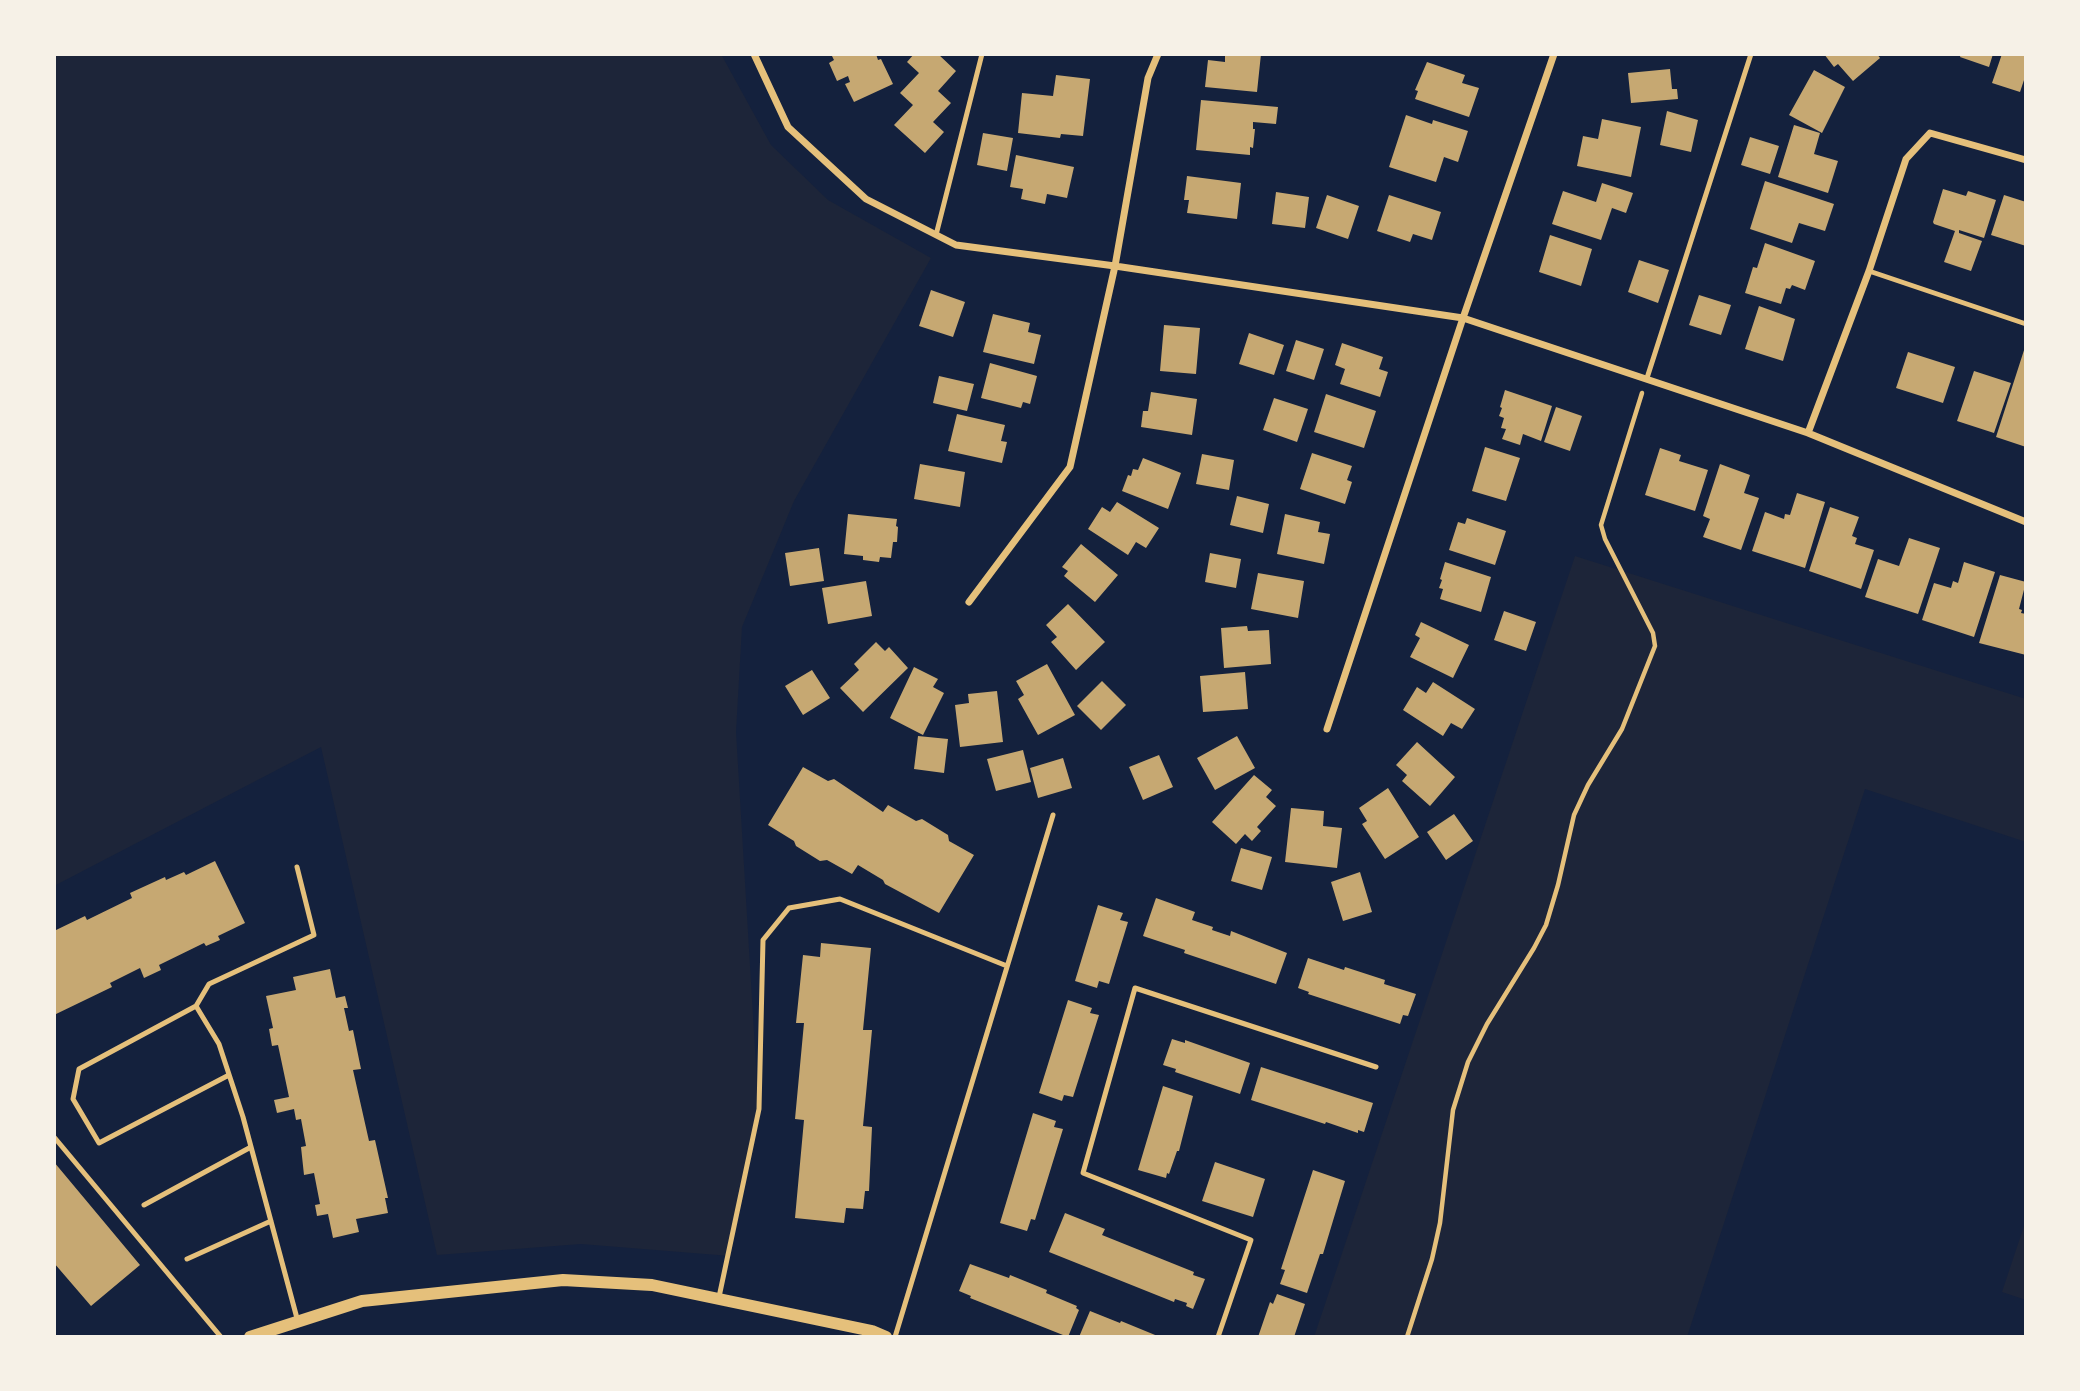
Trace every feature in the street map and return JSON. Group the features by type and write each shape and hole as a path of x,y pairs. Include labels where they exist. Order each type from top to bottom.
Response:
{"street":[{"path":"754,54 788,127 866,199 956,245 1463,318 1808,433 2026,522"},
{"path":"969,602 1070,467 1115,266 1148,78 1158,54"},
{"path":"1328,729 1463,318 1554,54"},
{"path":"1808,433 1869,271 1906,159 1930,133 2026,160"},
{"path":"250,1337 362,1301 563,1280 652,1285 872,1331 886,1337"}],"lane":[{"path":"936,235 982,54"},
{"path":"1647,378 1751,54"},
{"path":"1869,271 2026,324"},
{"path":"895,1337 1053,815"},
{"path":"229,1075 99,1143 72,1098 79,1069 196,1006 209,984 314,935 297,867"},
{"path":"719,1299 759,1109 763,940 789,908 839,899 1007,966"},
{"path":"1218,1337 1251,1241 1083,1173 1135,988 1376,1067"},
{"path":"196,1006 219,1044 251,1147 298,1322"},
{"path":"54,1137 221,1337"},
{"path":"144,1205 251,1147"},
{"path":"187,1259 271,1221"}],"path":[{"path":"1407,1337 1424,1289 1437,1235 1453,1110 1459,1087 1478,1041 1546,925 1574,815 1588,785 1622,729 1655,646 1653,633 1605,539 1601,525 1647,378"}],"shaded area":[{"path":"54,54 721,54 771,145 828,200 931,258 794,501 742,627 736,732 758,1099 730,1256 581,1244 437,1255 321,747 54,886"},
{"path":"1575,556 2026,699 2026,842 1865,789 1687,1337 1314,1337"},
{"path":"2026,1220 2026,1300 2002,1292"}],"building":[{"path":"831,54 876,54 893,84 854,102 845,84 850,82 848,76 837,81 829,63 834,60"},
{"path":"914,54 938,54 956,71 938,91 951,103 933,122 944,132 925,153 894,125 913,105 900,93 919,73 907,62"},
{"path":"1225,54 1261,54 1257,92 1205,87 1208,60 1225,62"},
{"path":"1824,54 1877,54 1880,58 1853,81 1838,64 1834,67"},
{"path":"1961,54 1993,54 1989,67 1960,57"},
{"path":"2002,54 2026,54 2026,74 2020,92 1992,83"},
{"path":"1427,62 1465,75 1462,83 1479,88 1469,117 1415,99 1418,91 1415,90"},
{"path":"1670,69 1672,89 1677,89 1678,99 1631,103 1628,73"},
{"path":"1814,70 1845,87 1822,133 1789,115"},
{"path":"1056,75 1090,79 1083,136 1061,134 1060,138 1018,133 1022,93 1053,96"},
{"path":"1201,100 1278,107 1276,124 1253,122 1255,129 1250,155 1196,150"},
{"path":"1667,111 1698,120 1691,152 1660,145"},
{"path":"1406,115 1432,124 1433,120 1468,131 1458,162 1444,157 1436,182 1389,167"},
{"path":"1602,119 1641,127 1631,177 1577,166 1583,136 1598,139"},
{"path":"1794,125 1820,133 1814,154 1838,161 1828,193 1778,177"},
{"path":"983,133 1013,138 1007,171 977,165"},
{"path":"1750,137 1779,146 1770,174 1741,165"},
{"path":"1016,155 1074,167 1067,198 1047,194 1045,204 1021,199 1023,189 1010,187"},
{"path":"1187,176 1241,183 1237,219 1187,213 1189,200 1184,200"},
{"path":"1765,181 1834,204 1825,231 1799,223 1792,243 1750,229"},
{"path":"1602,183 1633,193 1626,213 1612,208 1601,240 1552,224 1563,191 1596,202"},
{"path":"1943,189 1966,196 1968,191 1996,200 1984,238 1959,230 1959,233 1982,241 1971,271 1944,262 1955,231 1933,222"},
{"path":"1276,192 1309,197 1305,228 1272,224"},
{"path":"1327,195 1359,206 1348,239 1316,228"},
{"path":"1389,195 1441,212 1432,240 1413,234 1410,242 1377,231"},
{"path":"2004,195 2026,202 2026,246 1991,235"},
{"path":"1550,235 1592,249 1581,286 1539,272"},
{"path":"1765,243 1815,261 1805,290 1792,285 1790,289 1786,288 1781,304 1745,293 1753,267 1757,268"},
{"path":"1639,260 1669,270 1658,303 1628,292"},
{"path":"931,290 965,302 953,337 919,326"},
{"path":"1699,295 1731,305 1721,335 1689,325"},
{"path":"1759,306 1795,319 1783,361 1745,349"},
{"path":"993,314 1030,323 1028,332 1041,335 1034,364 983,352"},
{"path":"1164,325 1200,328 1196,374 1160,371"},
{"path":"1249,333 1284,345 1274,375 1239,364"},
{"path":"1296,340 1324,349 1314,380 1286,371"},
{"path":"1342,343 1383,357 1379,369 1388,372 1380,397 1340,384 1345,369 1335,365"},
{"path":"2026,344 2026,447 1996,437"},
{"path":"1908,352 1955,367 1943,403 1896,388"},
{"path":"990,363 1037,376 1030,404 1023,402 1021,408 981,398"},
{"path":"1974,371 2011,383 1994,433 1957,421"},
{"path":"939,376 974,384 967,411 933,403"},
{"path":"1505,390 1552,406 1541,441 1523,434 1520,445 1502,439 1506,429 1501,428 1504,418 1499,416"},
{"path":"1151,392 1197,399 1192,435 1141,427 1143,411 1148,411"},
{"path":"1326,394 1376,411 1364,448 1314,432"},
{"path":"1274,398 1308,409 1297,442 1263,430"},
{"path":"1556,407 1582,416 1570,451 1544,442"},
{"path":"957,414 1005,425 1001,441 1007,442 1002,463 948,451"},
{"path":"1485,447 1520,458 1506,501 1472,491"},
{"path":"1660,448 1681,455 1679,461 1708,470 1695,511 1645,495"},
{"path":"1312,453 1352,466 1347,480 1352,482 1345,504 1300,489"},
{"path":"1202,454 1234,460 1229,490 1196,484"},
{"path":"1143,458 1181,473 1168,509 1122,491 1128,475 1131,476 1133,469 1138,470"},
{"path":"920,464 965,472 960,507 914,499"},
{"path":"1720,464 1750,475 1744,493 1759,498 1741,550 1703,537 1710,519 1703,516"},
{"path":"1797,493 1825,502 1805,568 1752,551 1765,512 1784,519 1785,514 1790,515"},
{"path":"1237,496 1269,504 1263,533 1230,525"},
{"path":"1117,502 1159,528 1146,548 1136,542 1128,555 1088,529 1102,507 1110,512"},
{"path":"1830,507 1859,517 1852,536 1857,538 1855,544 1874,550 1861,589 1809,571"},
{"path":"848,514 897,519 897,542 893,542 891,558 880,557 879,562 863,560 863,556 844,554"},
{"path":"1285,514 1320,522 1318,532 1330,534 1324,564 1277,554"},
{"path":"1467,518 1506,531 1495,565 1449,550 1458,522 1465,524"},
{"path":"1909,538 1940,548 1918,614 1865,597 1878,559 1899,566"},
{"path":"1081,544 1118,575 1095,602 1064,576 1068,571 1062,567"},
{"path":"819,548 824,581 790,586 785,553"},
{"path":"1210,553 1241,559 1236,588 1205,582"},
{"path":"1445,562 1491,577 1481,612 1440,599 1443,589 1439,588 1440,579"},
{"path":"1964,562 1995,572 1974,637 1922,620 1934,583 1951,588 1953,581 1958,583"},
{"path":"1258,573 1304,581 1298,618 1251,609"},
{"path":"2000,575 2026,582 2019,609 2026,614 2026,655 1979,643"},
{"path":"866,581 872,616 828,624 822,588"},
{"path":"1068,604 1105,642 1076,670 1051,642 1057,637 1046,625"},
{"path":"1504,611 1536,622 1526,651 1494,640"},
{"path":"1421,622 1469,645 1453,678 1410,657 1420,638 1415,635"},
{"path":"1247,626 1248,631 1269,630 1271,664 1224,668 1221,628"},
{"path":"876,642 885,651 889,647 908,668 863,712 840,688 859,670 854,664"},
{"path":"1047,664 1075,715 1038,735 1018,699 1024,695 1016,681"},
{"path":"914,667 938,679 933,687 944,693 923,735 890,718"},
{"path":"812,670 830,698 803,715 785,686"},
{"path":"1245,672 1248,709 1203,712 1200,676"},
{"path":"1102,681 1126,705 1101,730 1077,706"},
{"path":"1433,682 1475,709 1462,729 1451,723 1443,736 1403,710 1417,687 1426,693"},
{"path":"997,691 1003,742 960,747 955,705 969,703 968,694"},
{"path":"918,736 948,739 944,773 914,769"},
{"path":"1237,736 1255,768 1215,790 1197,758"},
{"path":"1417,742 1455,777 1430,806 1402,781 1407,775 1396,765"},
{"path":"1023,750 1031,782 996,791 987,759"},
{"path":"1159,755 1173,787 1143,800 1129,767"},
{"path":"1063,758 1072,788 1038,798 1030,768"},
{"path":"803,767 828,781 834,779 883,812 888,805 916,821 922,819 948,835 949,841 974,855 939,913 885,884 883,880 858,865 852,874 827,860 820,861 768,825"},
{"path":"1254,775 1272,790 1266,797 1276,806 1257,827 1261,831 1252,841 1245,834 1236,844 1212,822"},
{"path":"1388,788 1419,837 1385,859 1362,824 1367,821 1359,808"},
{"path":"1291,808 1324,811 1323,826 1342,828 1337,868 1285,862"},
{"path":"1454,814 1473,841 1446,860 1427,832"},
{"path":"1241,848 1272,857 1262,890 1231,881"},
{"path":"215,861 245,923 218,936 220,940 206,946 204,943 159,965 161,970 144,978 140,968 110,983 112,987 54,1015 54,931 85,916 87,920 132,898 130,893 165,877 166,880 184,872 186,875"},
{"path":"1360,872 1372,912 1343,921 1331,882"},
{"path":"1156,898 1195,912 1192,920 1213,927 1212,930 1230,936 1231,931 1287,953 1276,984 1143,936"},
{"path":"1098,905 1123,913 1120,920 1128,922 1109,984 1099,981 1097,988 1075,981"},
{"path":"821,943 871,948 863,1030 872,1030 863,1126 872,1127 869,1191 865,1191 863,1209 846,1208 844,1223 795,1218 804,1120 795,1119 804,1023 796,1023 803,955 820,957"},
{"path":"1308,958 1385,980 1384,984 1416,994 1408,1016 1403,1015 1400,1024 1308,994 1309,992 1298,988"},
{"path":"330,969 336,998 345,996 348,1008 344,1008 349,1031 353,1030 361,1069 353,1070 369,1141 375,1140 388,1198 385,1198 388,1213 356,1219 359,1232 333,1238 328,1214 317,1216 315,1205 320,1204 314,1173 304,1175 301,1147 306,1146 301,1119 296,1120 294,1109 277,1113 274,1100 289,1097 278,1045 272,1046 269,1029 273,1028 266,996 296,990 293,977"},
{"path":"1068,1000 1092,1008 1090,1013 1099,1015 1073,1097 1064,1095 1062,1101 1039,1093"},
{"path":"1172,1039 1185,1043 1185,1040 1250,1063 1240,1094 1175,1072 1176,1069 1163,1065"},
{"path":"1261,1067 1373,1103 1364,1132 1358,1130 1358,1133 1326,1122 1325,1124 1251,1100"},
{"path":"1163,1086 1193,1096 1179,1151 1166,1178 1138,1170"},
{"path":"1033,1113 1056,1121 1054,1127 1063,1129 1035,1220 1031,1219 1027,1231 1000,1223"},
{"path":"54,1162 140,1265 91,1306 54,1263"},
{"path":"1215,1162 1265,1179 1253,1217 1202,1201"},
{"path":"1313,1170 1345,1181 1323,1254 1320,1254 1307,1293 1280,1284 1285,1270 1281,1269"},
{"path":"1065,1213 1105,1229 1102,1235 1194,1272 1193,1275 1205,1279 1193,1309 1186,1306 1187,1303 1175,1299 1174,1302 1049,1252"},
{"path":"970,1264 1009,1278 1010,1275 1077,1306 1079,1310 1068,1337 970,1298 971,1296 959,1291"},
{"path":"1277,1294 1305,1304 1294,1337 1258,1337 1270,1302 1273,1304"},
{"path":"1090,1311 1120,1323 1121,1321 1160,1337 1079,1337"}]}
